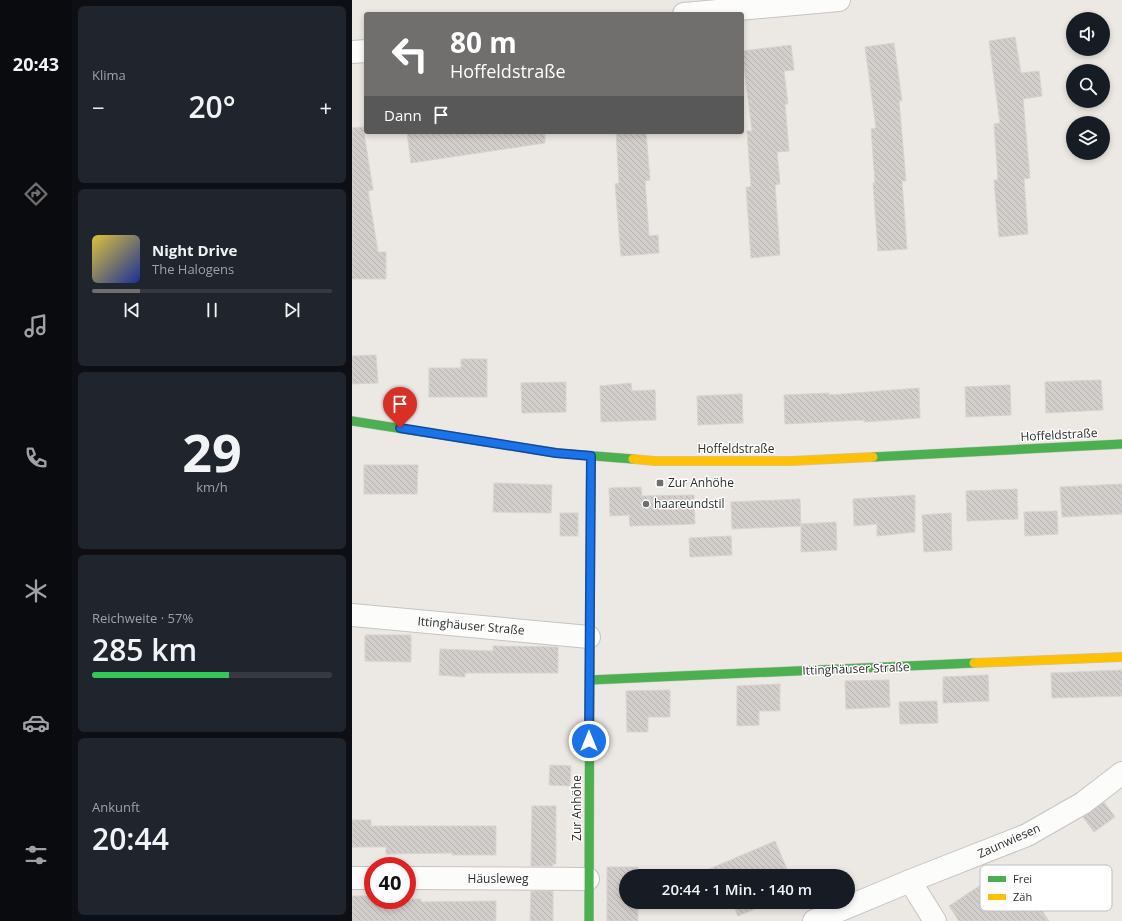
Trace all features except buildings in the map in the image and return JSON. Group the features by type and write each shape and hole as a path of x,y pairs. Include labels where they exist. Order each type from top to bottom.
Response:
{"street":[{"path":"706,12 839,0"},
{"path":"352,52 364,50"},
{"name":"Hoffeldstraße","path":"352,421 556,453 655,461 791,461 1122,444"},
{"name":"Zur Anhöhe","path":"589,921 589,636 591,456"},
{"name":"Ittinghäuser Straße","path":"352,615 589,636"},
{"name":"Ittinghäuser Straße","path":"590,680 1122,657"},
{"name":"Zaunwiesen","path":"814,921 1027,835 1083,803 1122,773"},
{"path":"352,878 364,878"},
{"name":"Häusleweg","path":"416,878 588,879"},
{"path":"910,881 936,921"}],"traffic: fast":[{"path":"352,421 556,453 633,459"},
{"path":"873,457 1122,444"},
{"path":"589,921 590,573"},
{"path":"590,680 974,663"}],"traffic: slow":[{"path":"590,573 591,456"},
{"path":"633,459 655,461 791,461 873,457"},
{"path":"974,663 1122,657"}],"place":[{"name":"Zur Anhöhe","path":"660,483"},
{"name":"haareundstil","path":"646,504"}],"route":[{"path":"400,428 556,453 591,456 589,741"}]}
